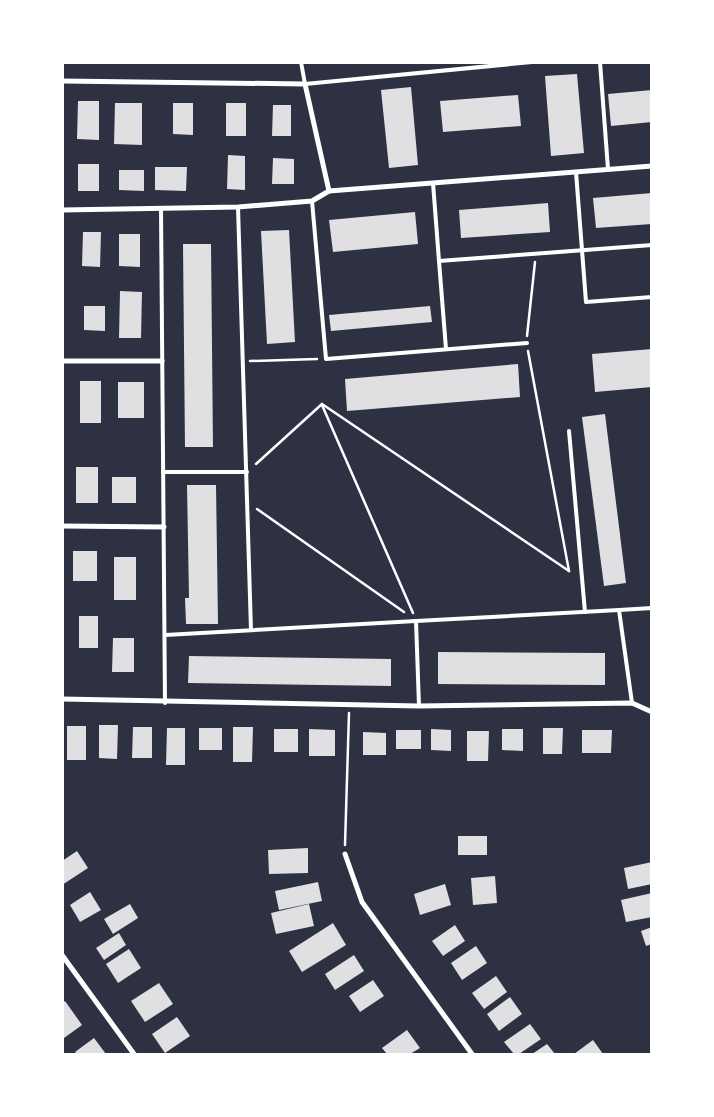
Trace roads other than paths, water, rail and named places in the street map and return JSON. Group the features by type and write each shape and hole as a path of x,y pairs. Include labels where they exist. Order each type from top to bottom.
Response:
{"street":[{"path":"62,81 305,84 329,191"},
{"path":"62,210 238,207 312,201 329,191 652,166"},
{"path":"62,361 162,361"},
{"path":"62,526 164,527"},
{"path":"62,699 165,703 419,706 632,703 652,712"},
{"path":"345,854 362,902 472,1054"},
{"path":"62,955 134,1054"}],"lane":[{"path":"301,62 305,84 532,62"},
{"path":"600,62 608,169"},
{"path":"576,172 586,302 652,297"},
{"path":"432,183 446,349"},
{"path":"312,201 326,359 527,342"},
{"path":"238,207 251,630"},
{"path":"161,208 165,703"},
{"path":"439,261 652,245"},
{"path":"569,431 585,612"},
{"path":"163,472 246,472"},
{"path":"165,635 652,608"},
{"path":"619,610 632,703"},
{"path":"416,621 419,706"}]}
